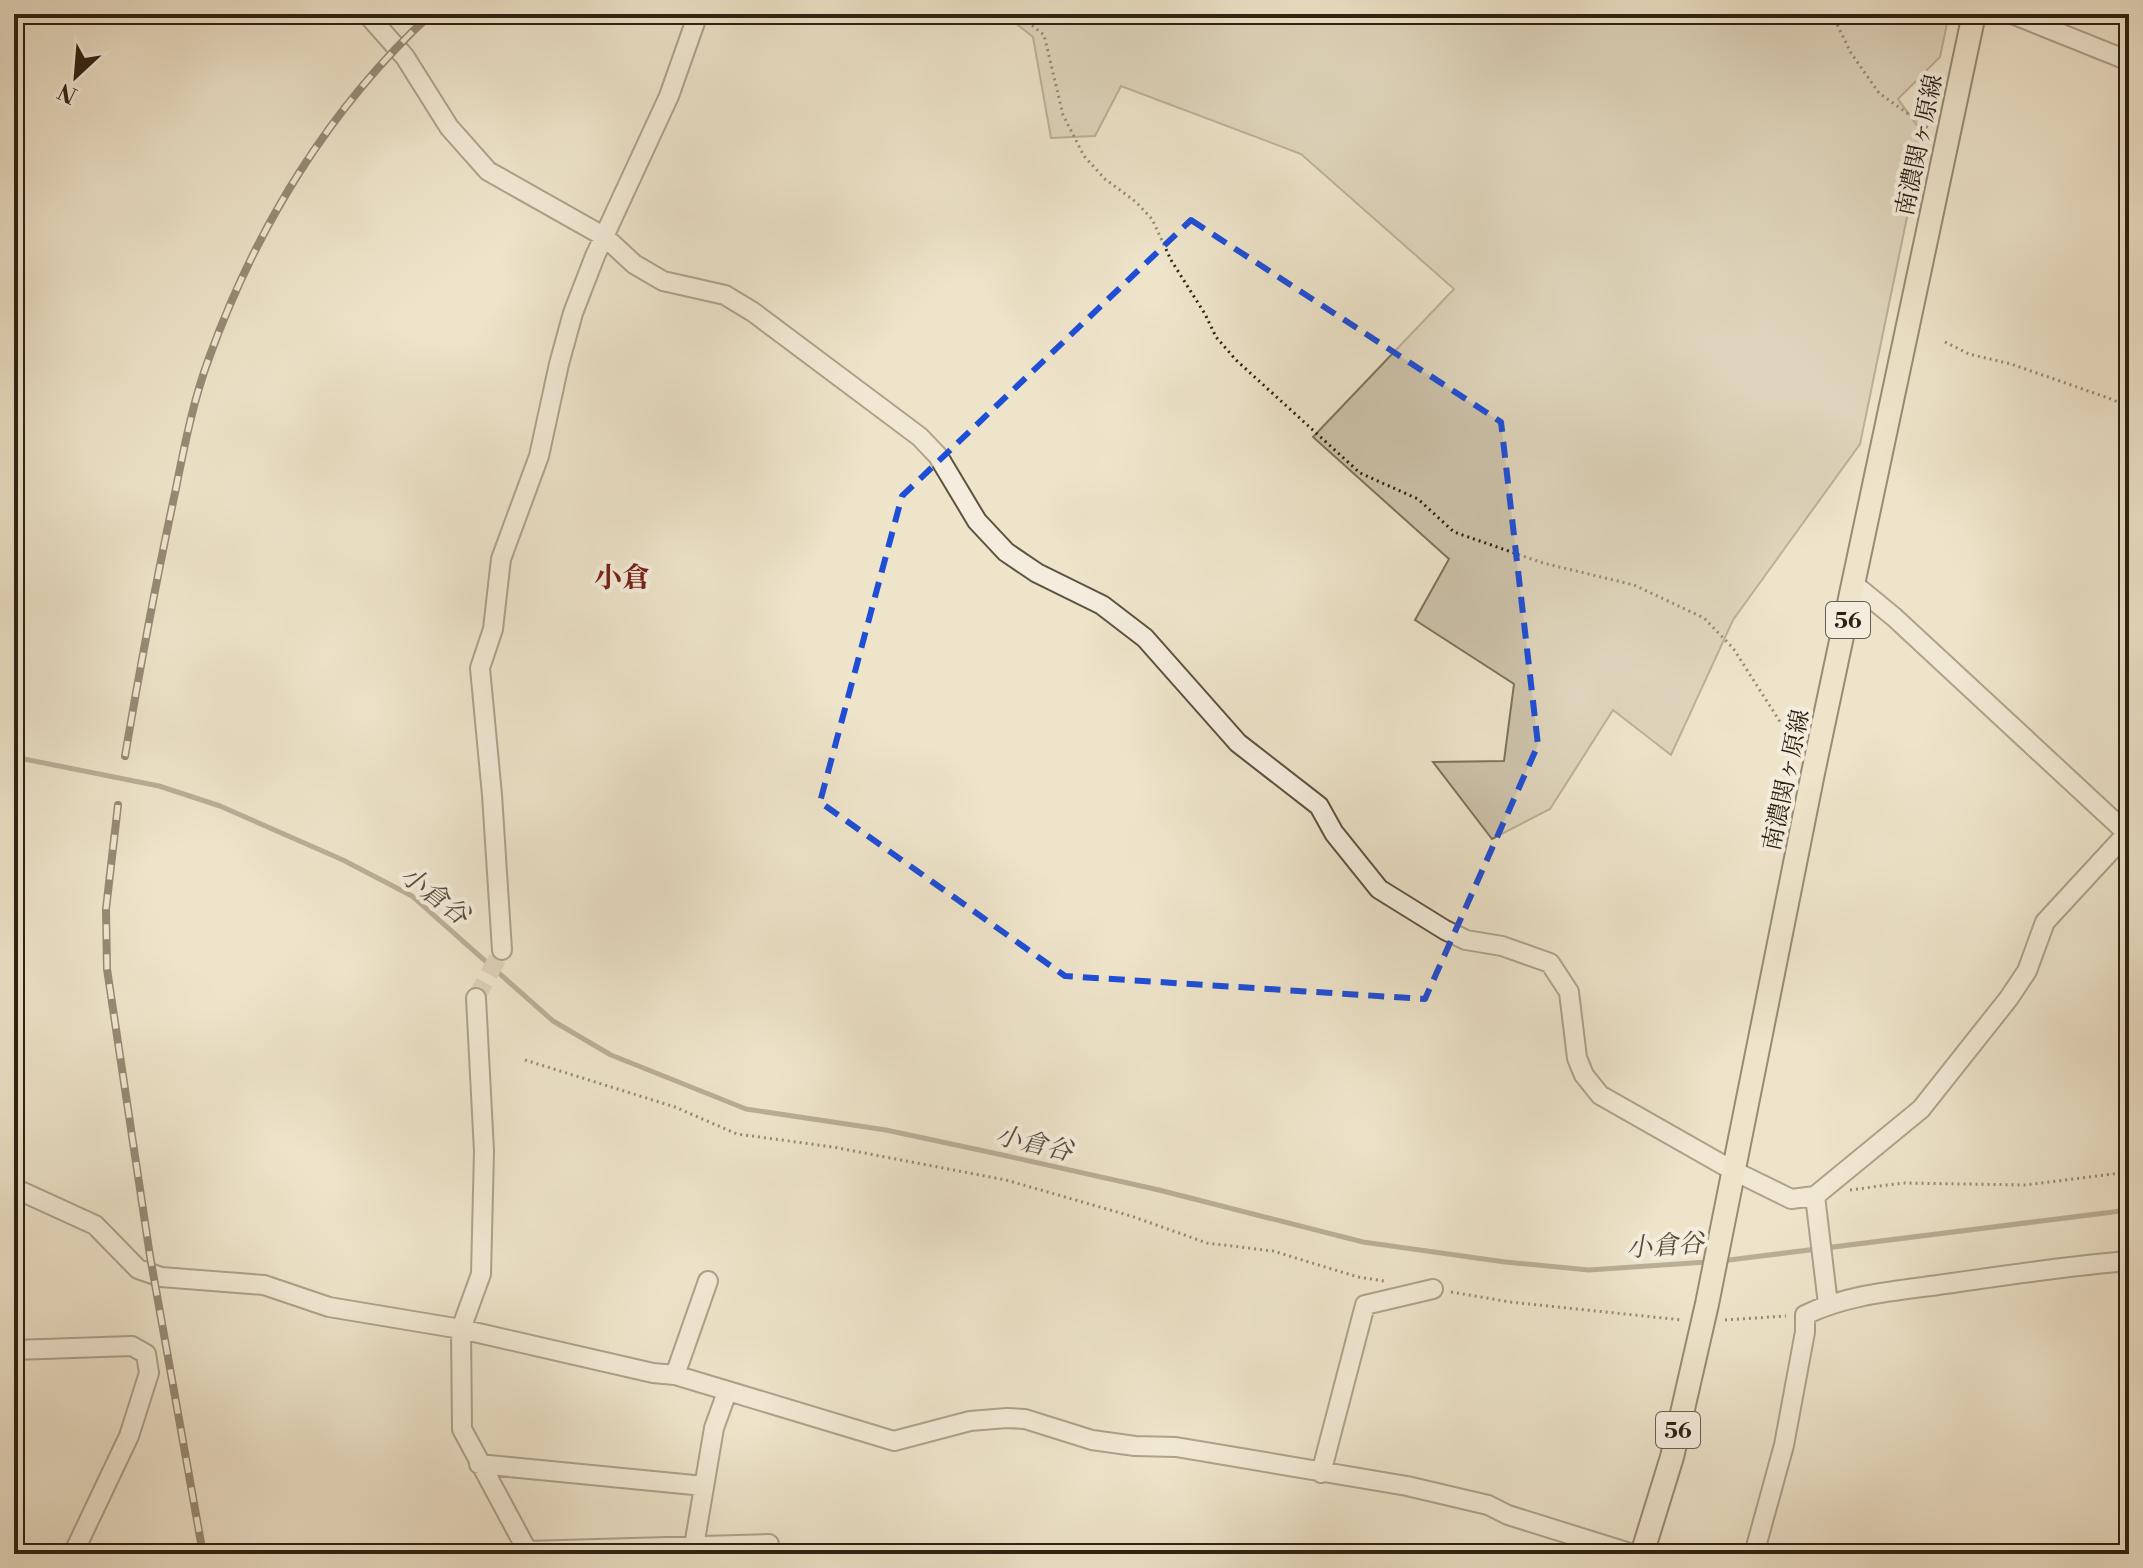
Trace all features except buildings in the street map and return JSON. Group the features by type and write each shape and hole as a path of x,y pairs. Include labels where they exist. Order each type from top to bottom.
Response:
{"main road":[{"name":"南濃関ヶ原線","path":"1642,1554 1672,1457 1704,1313 1813,773 1974,14"}],"street":[{"path":"367,14 405,57 449,127 488,171 605,237 634,264 663,281 725,295 753,312 920,437 938,456 977,521 1006,552 1037,573 1102,605 1145,638 1238,743 1319,806 1334,833 1379,889 1466,940 1502,946 1550,963 1569,992 1577,1058 1584,1075 1600,1095 1732,1170 1791,1199 1819,1197 1921,1109 2027,971 2045,922 2128,833 1894,617 1855,585"},
{"path":"502,950 480,668 493,629 501,559 539,456 573,313 595,256 669,96 698,14"},
{"path":"2012,14 2129,61"},
{"path":"476,998 484,1151 481,1274 461,1329 462,1429 479,1464 528,1552 769,1544"},
{"path":"14,1188 95,1225 138,1269 161,1277 264,1285 329,1307 461,1329 653,1373 675,1375 894,1441 970,1421 1025,1419 1092,1440 1135,1446 1176,1447 1407,1486 1488,1505 1508,1515 1633,1554"},
{"path":"1819,1197 1827,1297"},
{"path":"1754,1554 1784,1445 1805,1332 1805,1315 1827,1297 1892,1292 2063,1267 2129,1261"},
{"path":"675,1375 708,1281"},
{"path":"1321,1473 1365,1305 1433,1289"},
{"path":"14,1350 132,1346 146,1354 149,1373 129,1436 73,1554"},
{"path":"694,1546 714,1428 727,1392"},
{"path":"479,1464 704,1486"}],"path":[{"path":"1018,14 1044,35 1063,115 1084,156 1105,179 1136,202 1152,219 1171,260 1216,337 1236,360 1360,473 1418,499 1454,532 1543,563 1634,585 1704,618 1733,648 1813,773"},
{"path":"1832,14 1851,53 1879,93 1947,141"},
{"path":"1945,342 1969,354 2011,364 2114,400 2129,409"},
{"path":"525,1060 675,1107 737,1134 833,1147 1006,1180 1131,1216 1207,1243 1273,1251 1358,1277 1388,1281"},
{"path":"1819,1197 1903,1183 2026,1185 2129,1172"},
{"path":"1433,1289 1525,1303 1805,1315"}],"highlighted area":[{"path":"1191,220 1501,422 1538,745 1425,999 1065,976 820,802 902,496"}],"shaded area":[{"path":"1004,14 1949,14 1940,57 1898,99 1924,135 1860,444 1733,620 1671,755 1613,710 1550,809 1492,839 1433,762 1504,761 1514,684 1415,620 1449,559 1313,437 1454,289 1301,154 1121,86 1095,136 1051,138 1033,37"}],"waterway":[{"name":"小倉谷","path":"14,757 159,786 220,806 343,860 412,896 553,1021 611,1055 746,1109 886,1130 998,1154 1159,1190 1363,1242 1589,1270 1707,1262"},
{"name":"小倉谷","path":"1721,1261 2129,1210"}],"tunnel":[{"path":"476,998 502,950"}],"railway":[{"path":"125,756 189,425 203,374 228,310 249,263 299,172 360,89 431,14"},
{"path":"118,805 106,909 107,969 150,1256 203,1554"}],"district":[{"name":"小倉","path":"622,577"}]}
